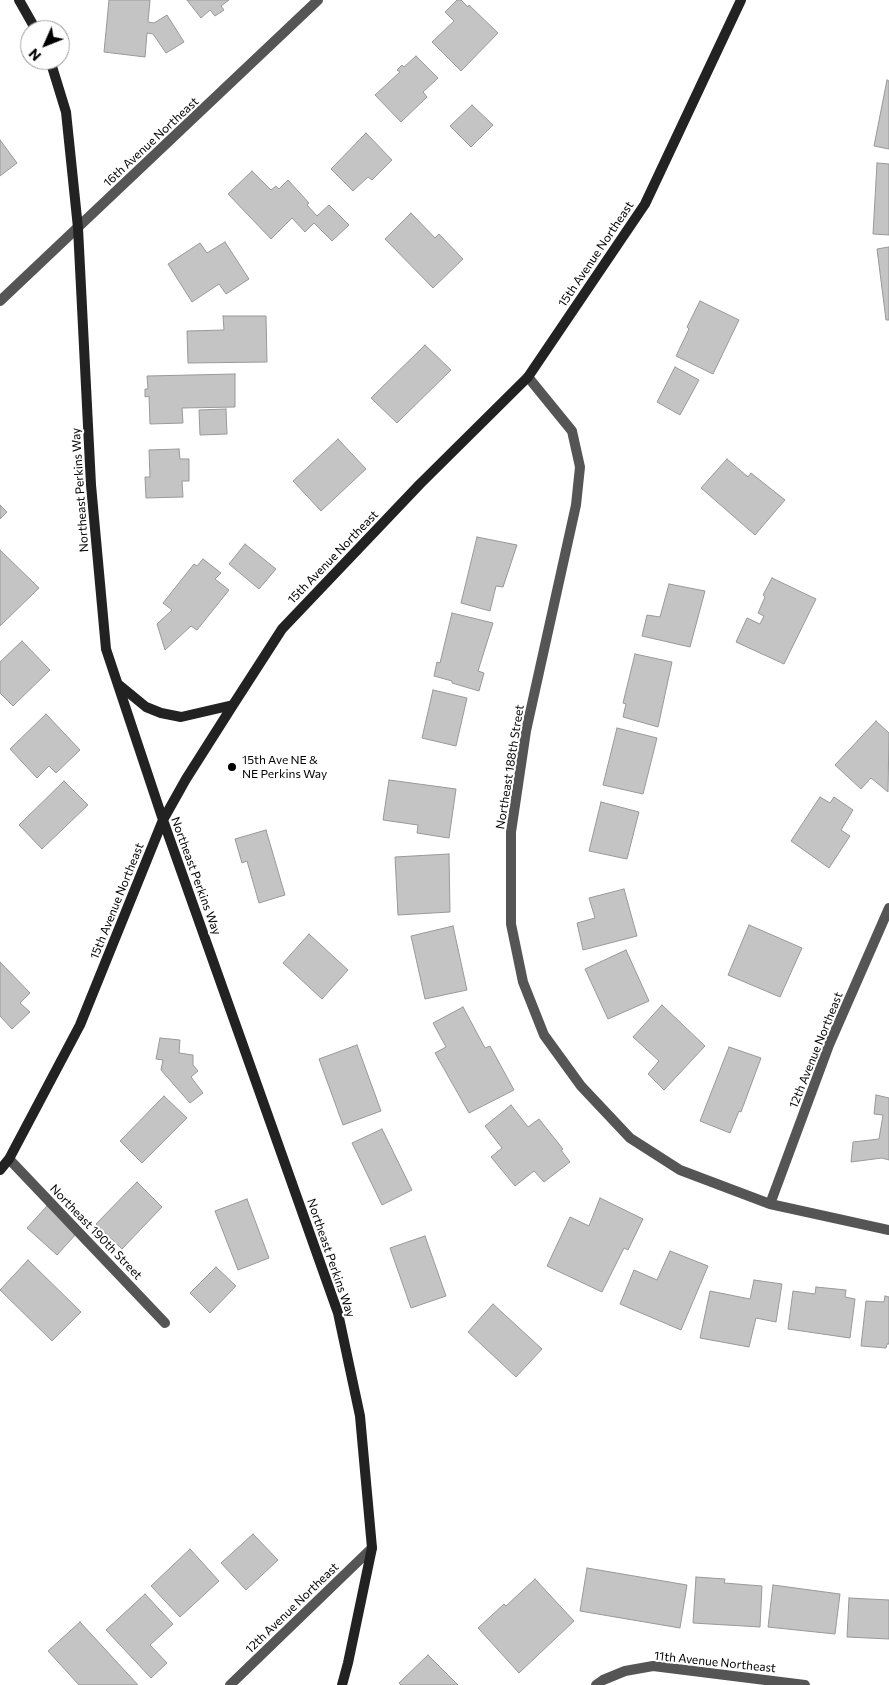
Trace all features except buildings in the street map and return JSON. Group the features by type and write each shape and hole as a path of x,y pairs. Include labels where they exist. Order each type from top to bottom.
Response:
{"main road":[{"path":"19,0 30,20"},
{"name":"15th Avenue Northeast","path":"0,1170 9,1160 80,1025 163,820 233,704 282,628 420,484 528,377 645,204 741,0"},
{"name":"Northeast Perkins Way","path":"53,70 66,112 78,228 91,485 106,649 163,820 338,1313 360,1416 372,1548 342,1685"},
{"path":"118,684 146,707 161,713 181,717 233,704"}],"street":[{"name":"16th Avenue Northeast","path":"0,300 318,0"},
{"name":"Northeast 188th Street","path":"528,377 572,431 580,467 576,505 526,731 511,832 511,924 523,982 544,1035 581,1086 630,1138 680,1170 770,1204 889,1230"},
{"name":"12th Avenue Northeast","path":"770,1204 829,1045 889,908"},
{"name":"Northeast 190th Street","path":"9,1160 165,1323"},
{"name":"12th Avenue Northeast","path":"230,1685 372,1548"},
{"name":"11th Avenue Northeast","path":"596,1685 625,1670 653,1666 805,1685"}],"place":[{"name":"15th Ave NE & NE Perkins Way","path":"232,767"}]}
